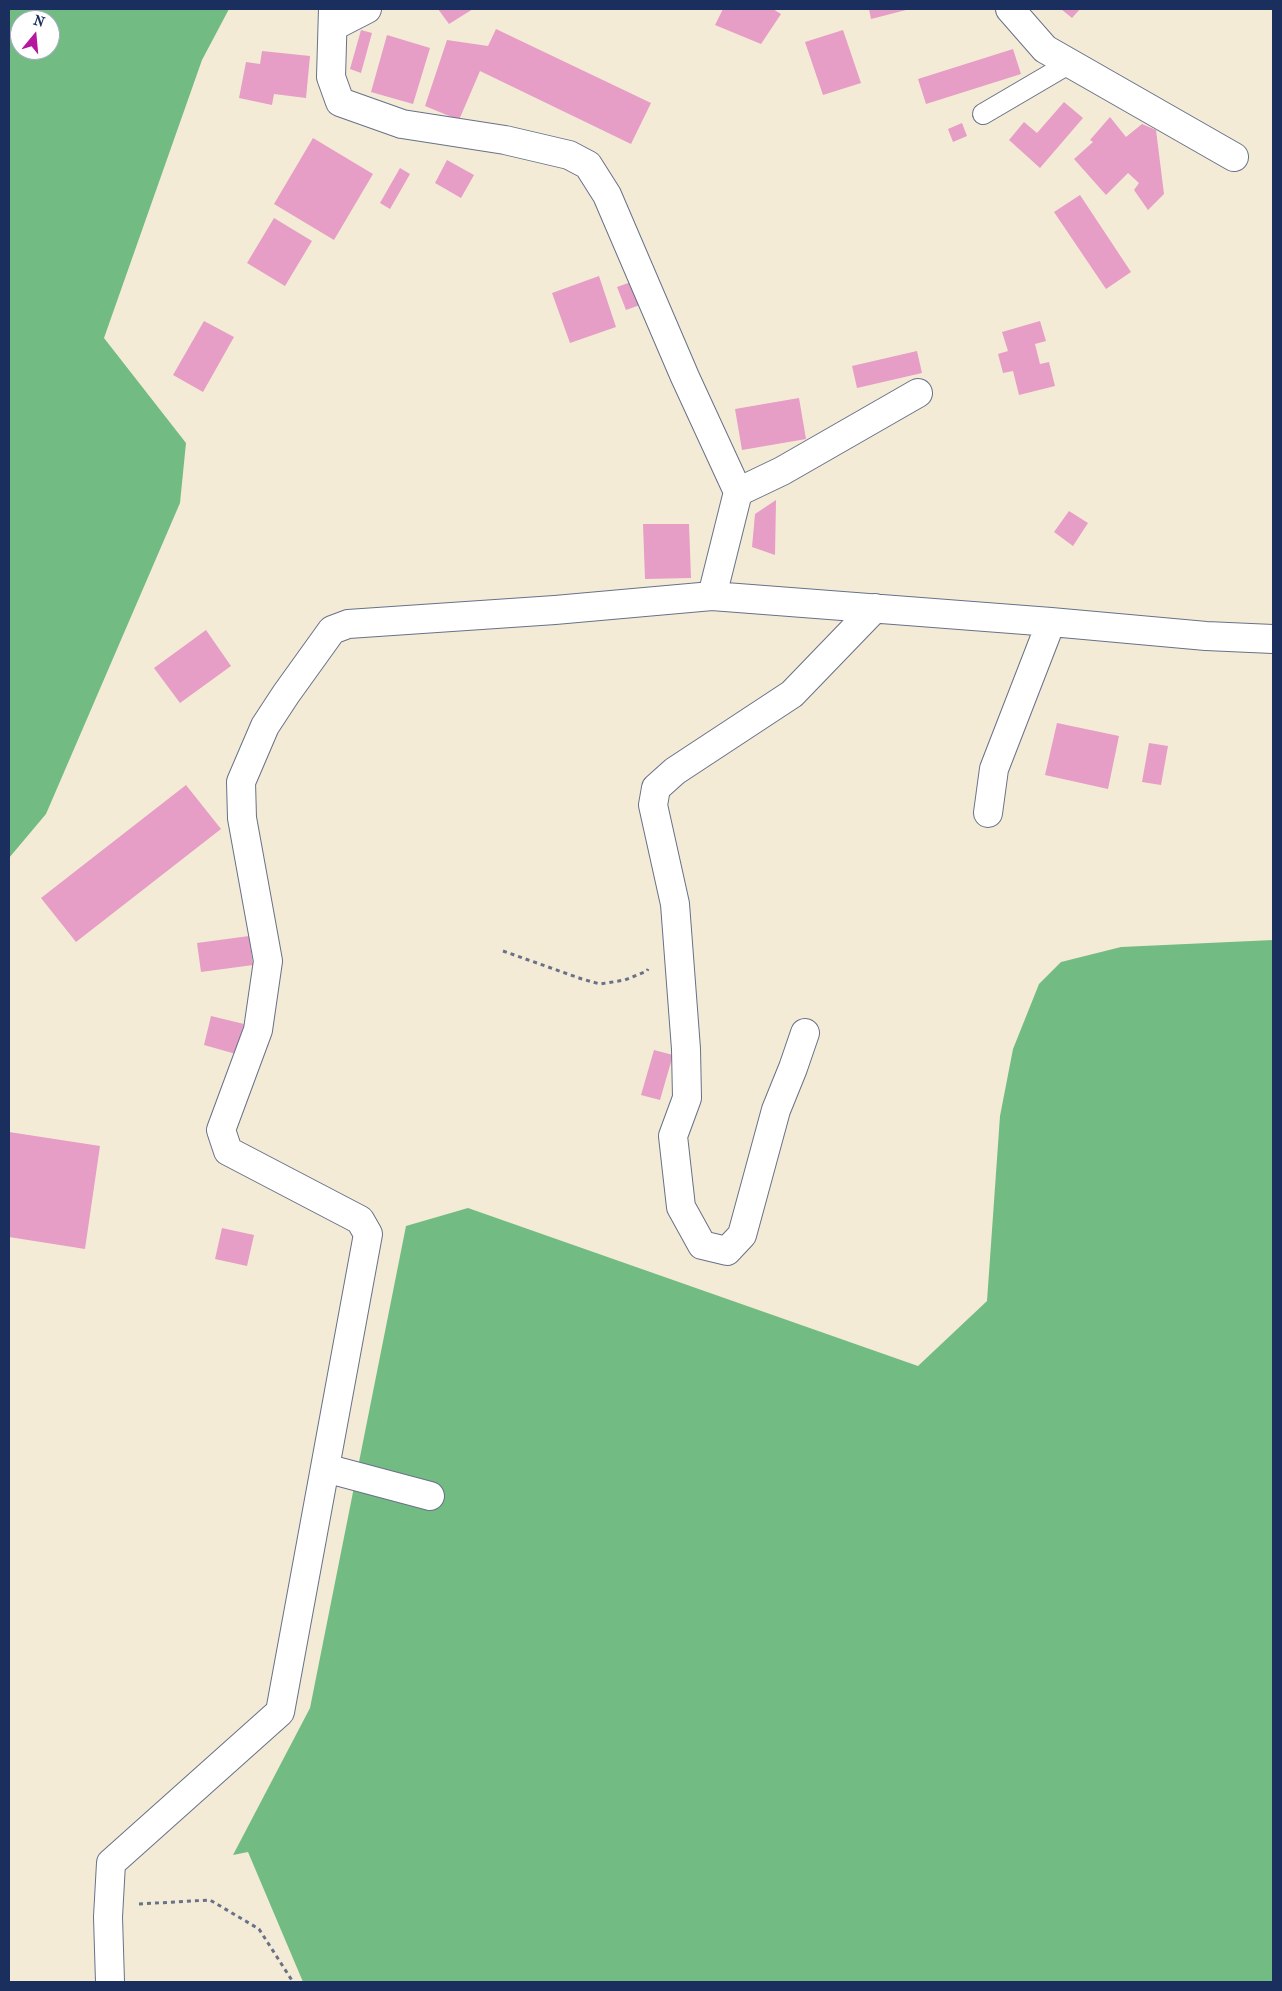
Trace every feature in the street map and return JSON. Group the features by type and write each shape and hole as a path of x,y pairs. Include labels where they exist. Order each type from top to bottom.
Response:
{"street":[{"path":"367,9 333,18 331,77 340,102 402,124 505,140 569,155 588,165 607,195 685,377 738,492 712,596"},
{"path":"1010,9 1045,49 1234,157"},
{"path":"738,492 782,471 918,393"},
{"path":"110,1982 109,1905 111,1863 280,1712 368,1234 360,1220 228,1151 221,1130 258,1030 268,961 242,818 241,782 265,726 332,630 348,624 555,610 712,596 1206,636 1273,639"},
{"path":"805,1033 776,1110 742,1235 727,1251 702,1245 682,1207 674,1136 687,1098 686,1049 675,904 653,805 656,788 675,771 792,694 875,608"},
{"path":"988,812 994,769 1051,622"},
{"path":"325,1468 430,1496"}],"lane":[{"path":"984,114 1070,64"}],"path":[{"path":"503,951 600,984 624,980 647,971 650,962"},
{"path":"109,1905 210,1900 259,1929 293,1982"}],"green space":[{"path":"9,9 229,9 202,60 104,338 186,443 180,503 46,814 9,858"},
{"path":"1273,940 1273,1982 303,1982 248,1852 233,1855 310,1708 406,1226 468,1208 918,1366 987,1301 1000,1116 1013,1049 1039,984 1061,962 1121,947"}],"building":[{"path":"438,9 473,9 449,24"},
{"path":"723,9 773,9 781,14 761,44 715,25"},
{"path":"869,9 910,9 871,19"},
{"path":"1061,9 1080,9 1072,18"},
{"path":"496,29 651,103 631,144 480,71 459,120 425,106 447,40 488,46"},
{"path":"361,30 372,33 361,73 350,69"},
{"path":"843,30 861,83 823,95 805,42"},
{"path":"387,35 430,48 413,104 371,92"},
{"path":"1013,49 1021,74 926,104 918,79"},
{"path":"262,51 310,56 306,98 274,94 272,105 239,98 246,62 260,64"},
{"path":"1064,102 1083,118 1040,168 1009,140 1024,122 1037,133"},
{"path":"1110,117 1126,137 1142,124 1156,130 1164,194 1148,210 1134,190 1139,183 1128,173 1106,195 1074,159 1093,142 1090,140"},
{"path":"962,123 967,136 953,142 948,129"},
{"path":"313,138 373,174 334,240 274,204"},
{"path":"447,160 474,175 461,198 435,183"},
{"path":"400,168 410,174 390,209 380,203"},
{"path":"1080,195 1131,272 1106,289 1054,212"},
{"path":"274,218 312,241 285,286 247,263"},
{"path":"599,276 616,327 570,343 552,293"},
{"path":"631,282 640,305 626,310 617,287"},
{"path":"204,321 234,337 203,392 173,375"},
{"path":"1040,321 1046,341 1035,344 1040,364 1049,362 1055,386 1019,395 1013,371 1003,373 998,354 1008,351 1002,332"},
{"path":"917,351 922,373 857,388 852,366"},
{"path":"799,398 806,439 742,450 735,409"},
{"path":"776,500 775,555 752,547 755,514"},
{"path":"1069,511 1088,523 1073,546 1054,532"},
{"path":"643,524 689,524 691,578 645,579"},
{"path":"206,630 231,666 180,703 154,668"},
{"path":"1057,723 1119,736 1108,789 1045,775"},
{"path":"1149,743 1168,746 1161,785 1142,782"},
{"path":"186,785 221,829 76,942 41,898"},
{"path":"249,936 253,965 201,972 197,943"},
{"path":"211,1016 244,1024 236,1054 204,1045"},
{"path":"654,1050 673,1055 660,1100 641,1095"},
{"path":"9,1132 100,1146 85,1249 9,1237"},
{"path":"222,1228 254,1235 247,1266 215,1259"}]}
